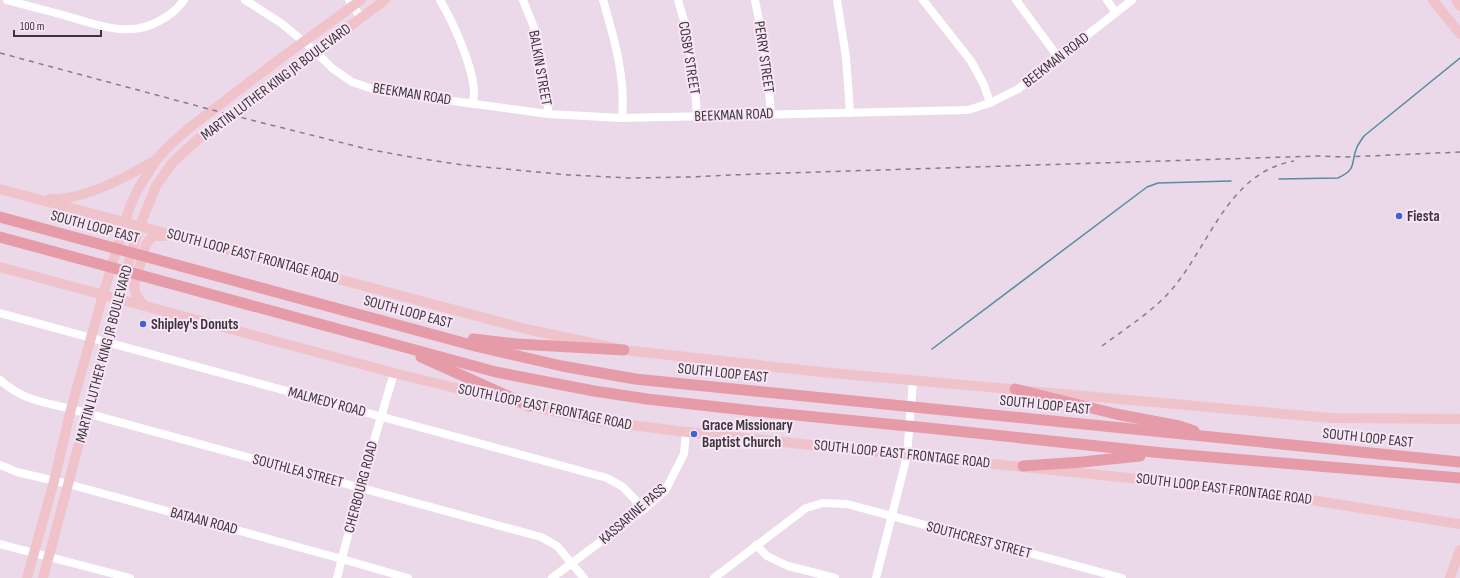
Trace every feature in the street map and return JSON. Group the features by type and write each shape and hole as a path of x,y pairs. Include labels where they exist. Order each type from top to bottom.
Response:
{"highway":[{"name":"SOUTH LOOP EAST","path":"0,217 428,333 562,366 635,379 1460,462"},
{"path":"0,237 496,372 594,391 647,399 1164,454 1459,478"},
{"path":"428,333 517,344 624,350"},
{"path":"391,343 530,406"},
{"path":"1015,389 1116,414 1179,426 1210,437"},
{"path":"1023,466 1164,454"}],"main road":[{"name":"MARTIN LUTHER KING JR BOULEVARD","path":"27,578 54,481 71,409 103,295 125,222 138,189 157,159 188,129 304,41 351,3 361,0"},
{"name":"MARTIN LUTHER KING JR BOULEVARD","path":"43,578 118,299 140,225 156,186 173,162 197,140 385,0"},
{"path":"1433,0 1460,34"},
{"path":"1456,0 1460,6"},
{"path":"227,99 237,110"},
{"path":"188,129 197,140"},
{"path":"35,199 72,197 125,178 157,159"},
{"name":"SOUTH LOOP EAST FRONTAGE ROAD","path":"0,189 140,225 526,329 624,350 821,372 1332,418 1460,419"},
{"path":"145,306 138,299 134,286 146,244 153,236 163,235 211,248 224,248"},
{"name":"SOUTH LOOP EAST FRONTAGE ROAD","path":"0,267 394,374 600,421 907,456 1023,466 1255,491 1460,524"},
{"path":"1450,578 1460,550"}],"street":[{"path":"8,0 107,27 131,30 156,24 173,12 184,0"},
{"name":"BEEKMAN ROAD","path":"245,0 281,23 304,41 332,68 352,82 379,91 548,114 622,118 968,110 990,103 1018,89 1132,0"},
{"path":"440,0 449,15 469,67 474,92 473,104"},
{"name":"BALKIN STREET","path":"523,0 537,35 547,91 548,114"},
{"path":"603,0 616,46 623,103 622,118"},
{"name":"COSBY STREET","path":"678,0 689,38 697,117"},
{"name":"PERRY STREET","path":"755,0 766,57 771,114"},
{"path":"837,0 846,57 850,113"},
{"path":"923,0 971,61 984,85 990,103"},
{"path":"1016,0 1058,57"},
{"path":"1107,0 1116,13"},
{"path":"351,3 361,18"},
{"name":"MALMEDY ROAD","path":"0,313 607,478 623,487 644,509"},
{"name":"CHERBOURG ROAD","path":"337,578 360,488 394,374"},
{"name":"SOUTHLEA STREET","path":"0,380 18,394 31,399 541,537 557,546 573,563 584,578"},
{"path":"876,578 907,456 913,380"},
{"name":"KASSARINE PASS","path":"552,578 644,509 665,491 684,454 686,432"},
{"name":"BATAAN ROAD","path":"0,465 17,472 68,484 408,578"},
{"name":"SOUTHCREST STREET","path":"714,578 806,508 824,503 835,503 846,504 1122,578"},
{"path":"0,544 130,578"},
{"path":"756,545 767,556 788,566 835,578"}],"waterway":[{"path":"1279,179 1338,178 1344,175 1351,168 1357,147 1364,136 1460,58"},
{"path":"932,349 1147,187 1158,183 1231,181"}],"railway":[{"path":"0,53 231,115 367,149 463,165 569,175 629,178 688,177 1318,156 1345,157 1460,152"},
{"path":"1102,346 1130,326 1166,296 1186,270 1210,231 1237,194 1253,179 1272,168 1294,161"}],"place":[{"name":"Fiesta","path":"1399,216"},
{"name":"Shipley's Donuts","path":"143,324"},
{"name":"Grace Missionary Baptist Church","path":"694,434"}]}
